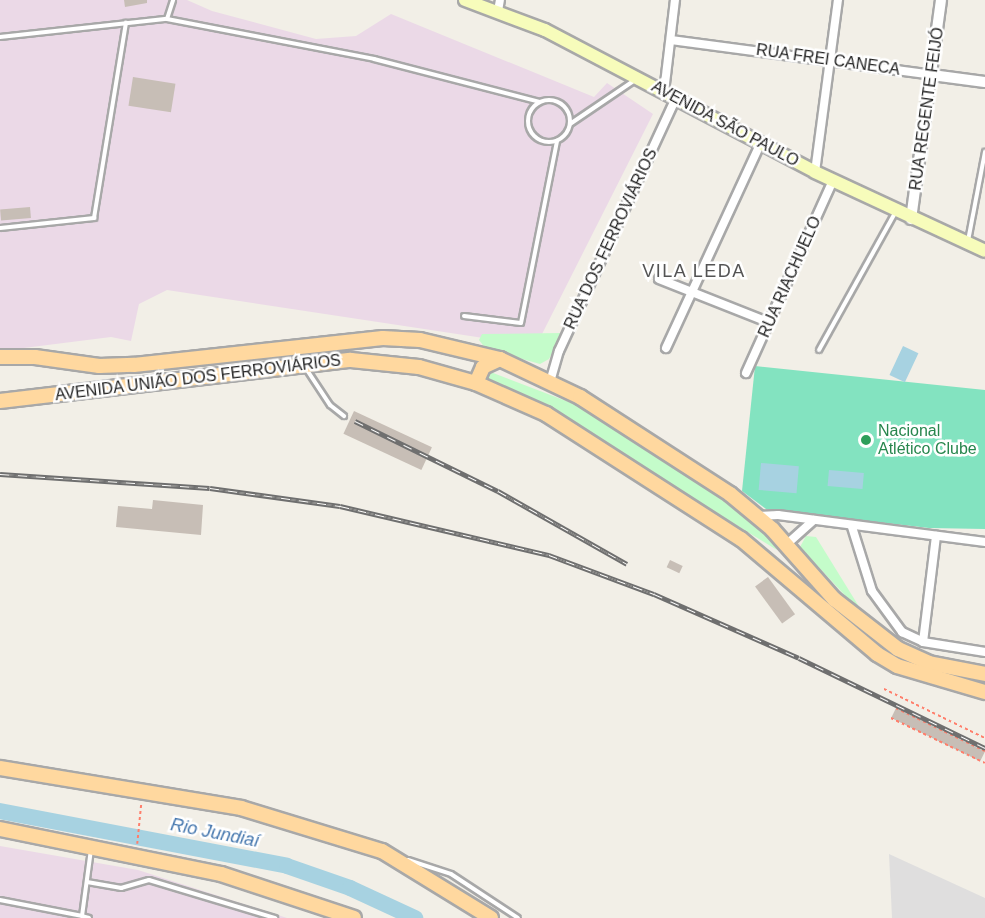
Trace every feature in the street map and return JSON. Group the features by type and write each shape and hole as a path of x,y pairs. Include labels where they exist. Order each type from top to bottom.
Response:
{"main road":[{"name":"AVENIDA SÃO PAULO","path":"465,0 499,6 815,172 895,212 985,251"},
{"name":"AVENIDA UNIÃO DOS FERROVIÁRIOS","path":"0,357 134,365 383,338 420,340 500,359 550,382 623,426 759,516 787,544 834,599 898,649 929,663 981,673"},
{"path":"476,382 483,367 500,359"},
{"name":"AVENIDA UNIÃO DOS FERROVIÁRIOS","path":"0,401 304,364 384,362 476,382 546,414 757,550 877,654 916,674 980,690"},
{"path":"757,550 775,558 787,544"},
{"path":"980,690 981,673"},
{"path":"0,768 241,808 382,851 491,918"},
{"path":"0,829 92,845 221,874 354,918"}],"street":[{"name":"RUA DOS FERROVIÁRIOS","path":"550,382 559,351 670,95 671,40 675,0"},
{"path":"815,172 838,0"},
{"name":"RUA REGENTE FEIJÓ","path":"912,219 941,0"},
{"name":"RUA FREI CANECA","path":"671,40 830,59 985,82"},
{"path":"666,348 761,142"},
{"name":"RUA RIACHUELO","path":"747,373 833,180"},
{"path":"659,279 770,322"},
{"path":"759,516 814,520 852,527 985,542"},
{"path":"787,544 814,520"},
{"path":"852,527 865,576 880,606 902,632 923,642 985,652"},
{"path":"923,642 936,536"}],"lane":[{"path":"167,19 173,0"},
{"path":"0,37 167,19 375,59 540,102 562,104 570,124"},
{"path":"0,228 94,218 126,23"},
{"path":"464,316 520,323 557,141 570,124 639,78"},
{"path":"540,102 531,108 529,130 536,139 557,141"},
{"path":"967,245 985,152"},
{"path":"819,350 895,212"},
{"path":"304,364 330,405 344,416"},
{"path":"82,916 92,845"},
{"path":"382,851 451,874 518,918"},
{"path":"87,882 122,888 149,880 274,918"},
{"path":"0,900 89,918"},
{"path":"61,918 62,912"}],"path":[{"path":"884,689 985,738"},
{"path":"896,708 985,751"},
{"path":"891,718 985,763"},
{"path":"137,846 141,792"}],"shaded area":[{"path":"0,0 187,0 212,11 316,39 356,36 391,14 594,97 607,83 653,114 536,346 167,290 139,304 131,341 111,337 0,351"},
{"path":"0,846 138,870 287,918 0,918"},
{"path":"889,854 985,898 985,918 892,918"}],"green space":[{"path":"562,333 549,359 540,364 486,349 479,340 482,334"},
{"name":"Nacional Atlético Clube","path":"755,366 985,390 985,529 929,528 766,509 742,491"},
{"path":"488,371 574,404 624,433 721,499 769,538 777,550 548,410 486,381"},
{"path":"806,536 816,537 866,618 800,547"}],"water":[{"path":"903,346 918,353 905,382 889,375"},
{"path":"761,463 799,466 797,493 759,490"},
{"path":"829,470 864,473 862,489 828,486"}],"building":[{"path":"124,0 147,0 147,3 125,7"},
{"path":"133,77 175,84 171,112 128,106"},
{"path":"30,207 31,218 1,221 0,210"},
{"path":"354,411 432,447 421,470 343,434"},
{"path":"153,500 203,505 201,535 116,527 118,506 152,509"},
{"path":"670,560 683,566 679,573 667,567"},
{"path":"768,577 795,614 782,624 755,586"},
{"path":"896,708 985,751 980,761 891,718"}],"waterway":[{"name":"Rio Jundiaí","path":"0,811 287,866 350,888 415,918"}],"railway":[{"path":"355,421 498,491 627,564"},
{"path":"0,474 210,488 340,506 549,555 654,594 799,658 985,748"}],"place":[{"name":"Nacional Atlético Clube","path":"866,440"}],"district":[{"name":"VILA LEDA","path":"694,271"}]}
